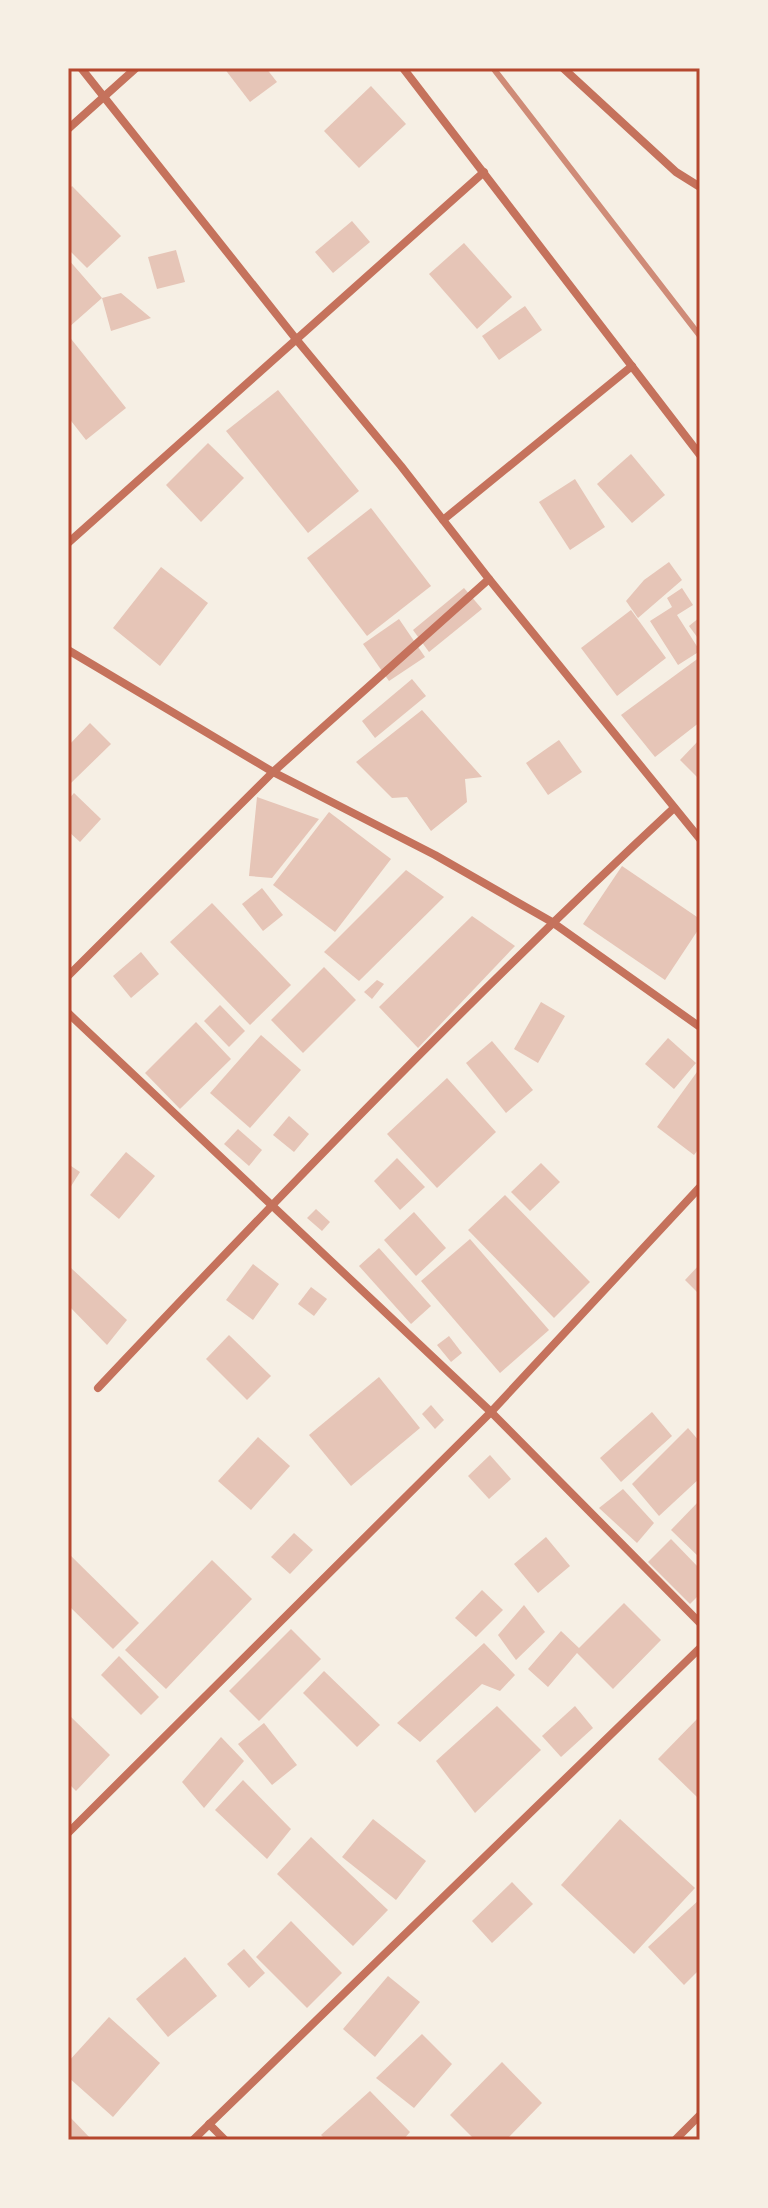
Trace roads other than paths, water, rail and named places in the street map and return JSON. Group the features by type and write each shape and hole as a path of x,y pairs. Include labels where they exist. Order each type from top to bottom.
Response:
{"street":[{"path":"81,68 700,839"},
{"path":"68,129 136,68"},
{"path":"403,68 700,455"},
{"path":"563,68 676,172 700,187"},
{"path":"68,543 484,172"},
{"path":"443,520 632,366"},
{"path":"68,976 273,772 489,579"},
{"path":"68,650 273,772 435,855 552,922 700,1027"},
{"path":"98,1388 270,1206 552,922 674,808"},
{"path":"68,1013 491,1412 700,1623"},
{"path":"68,1833 491,1412 700,1187"},
{"path":"193,2140 700,1648"},
{"path":"675,2140 700,2115"},
{"path":"209,2124 225,2140"}],"railway":[{"path":"493,68 700,336"}]}
